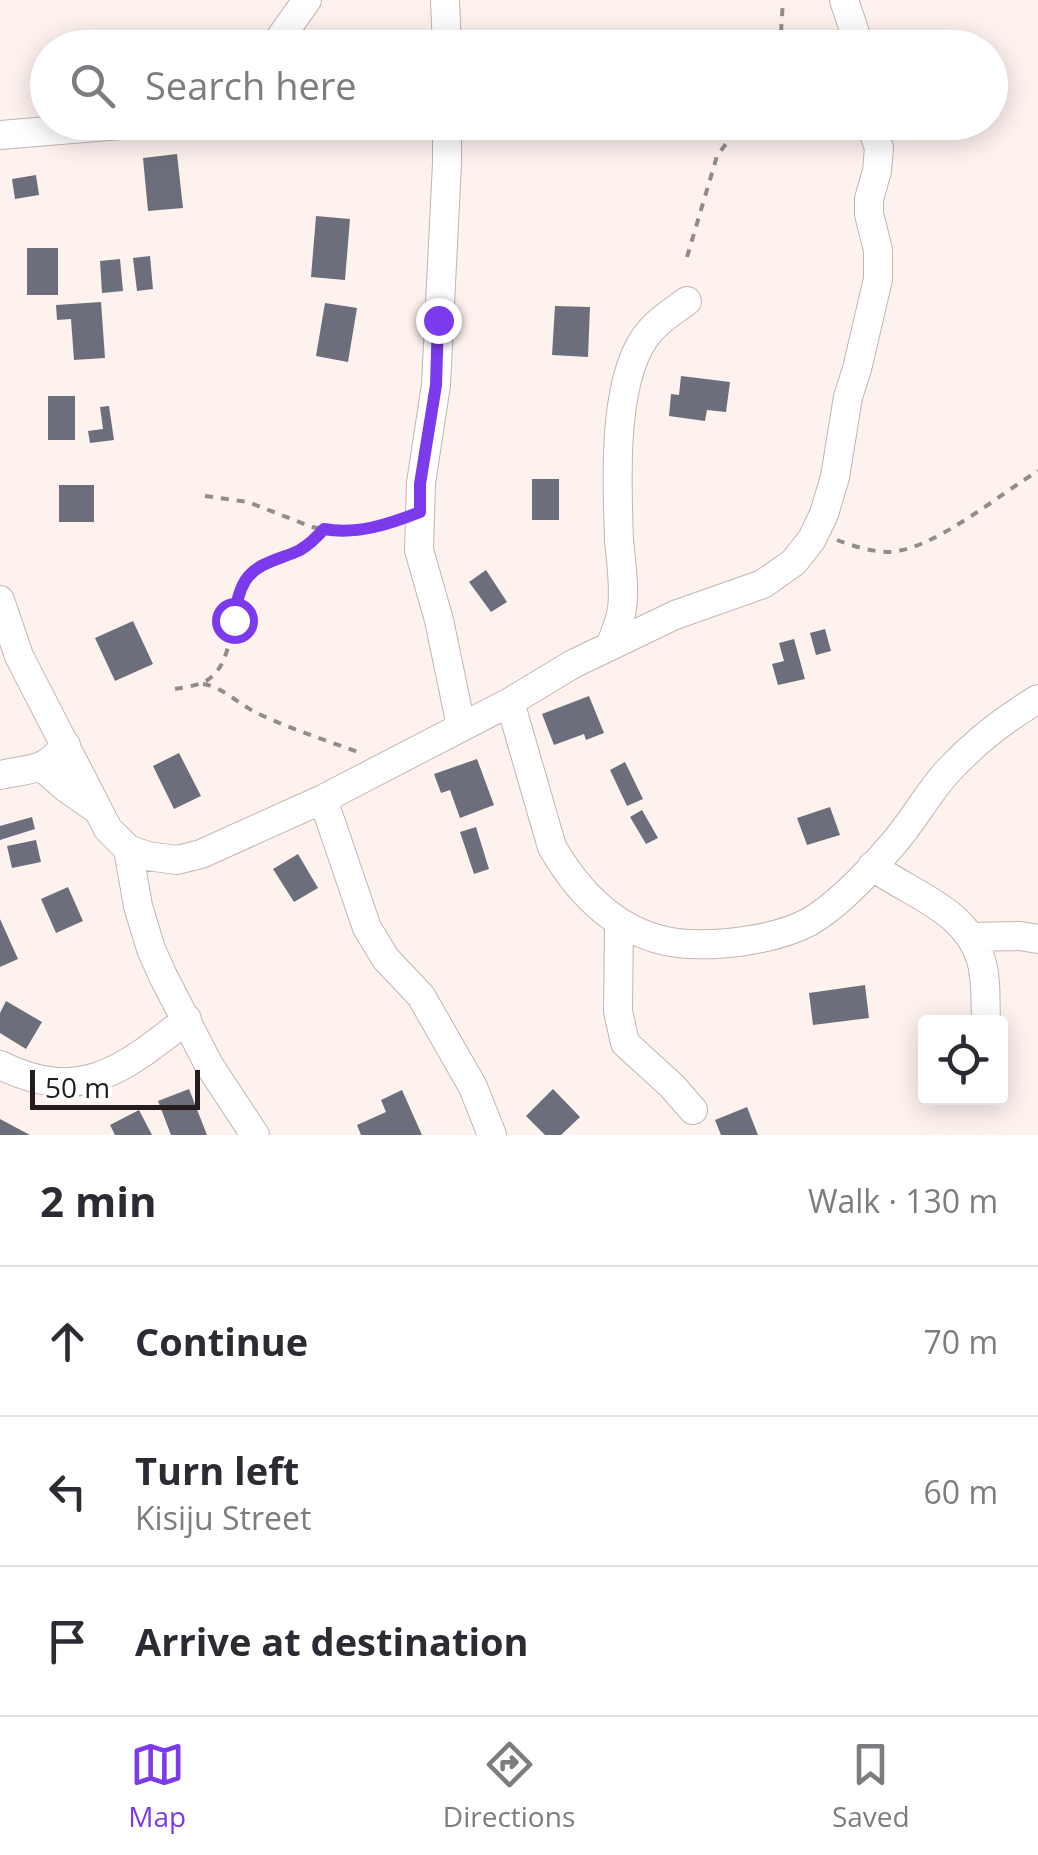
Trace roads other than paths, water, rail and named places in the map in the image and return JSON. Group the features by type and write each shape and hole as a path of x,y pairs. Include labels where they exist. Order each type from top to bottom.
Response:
{"street":[{"path":"285,30 306,0"},
{"path":"445,0 446,30"},
{"path":"844,0 854,30"},
{"path":"0,135 30,132"},
{"path":"447,140 436,385 420,484 419,550 439,620 461,726"},
{"path":"0,600 19,656 108,828 128,849 177,860 202,854 323,799 510,702 573,664 675,615 763,584 794,562 815,532 835,477 848,396 878,278 878,250 868,214 877,172 876,140"},
{"path":"610,646 622,609 624,585 619,530 619,445 627,380 635,354 648,332 687,301"},
{"path":"510,702 552,847 564,868 588,898 619,923 647,936 702,945 748,940 808,922 840,898 893,844 948,771 1003,722 1038,698"},
{"path":"0,775 42,767 66,745"},
{"path":"42,767 97,810"},
{"path":"323,799 367,928 386,959 421,996 473,1087 492,1135"},
{"path":"128,849 138,906 163,976 209,1065 255,1135"},
{"path":"872,866 953,915 970,937 981,959 986,1015"},
{"path":"619,923 618,1012 625,1042 693,1110"},
{"path":"970,937 1038,939"},
{"path":"0,1065 47,1082 78,1082 111,1072 187,1019"}]}
